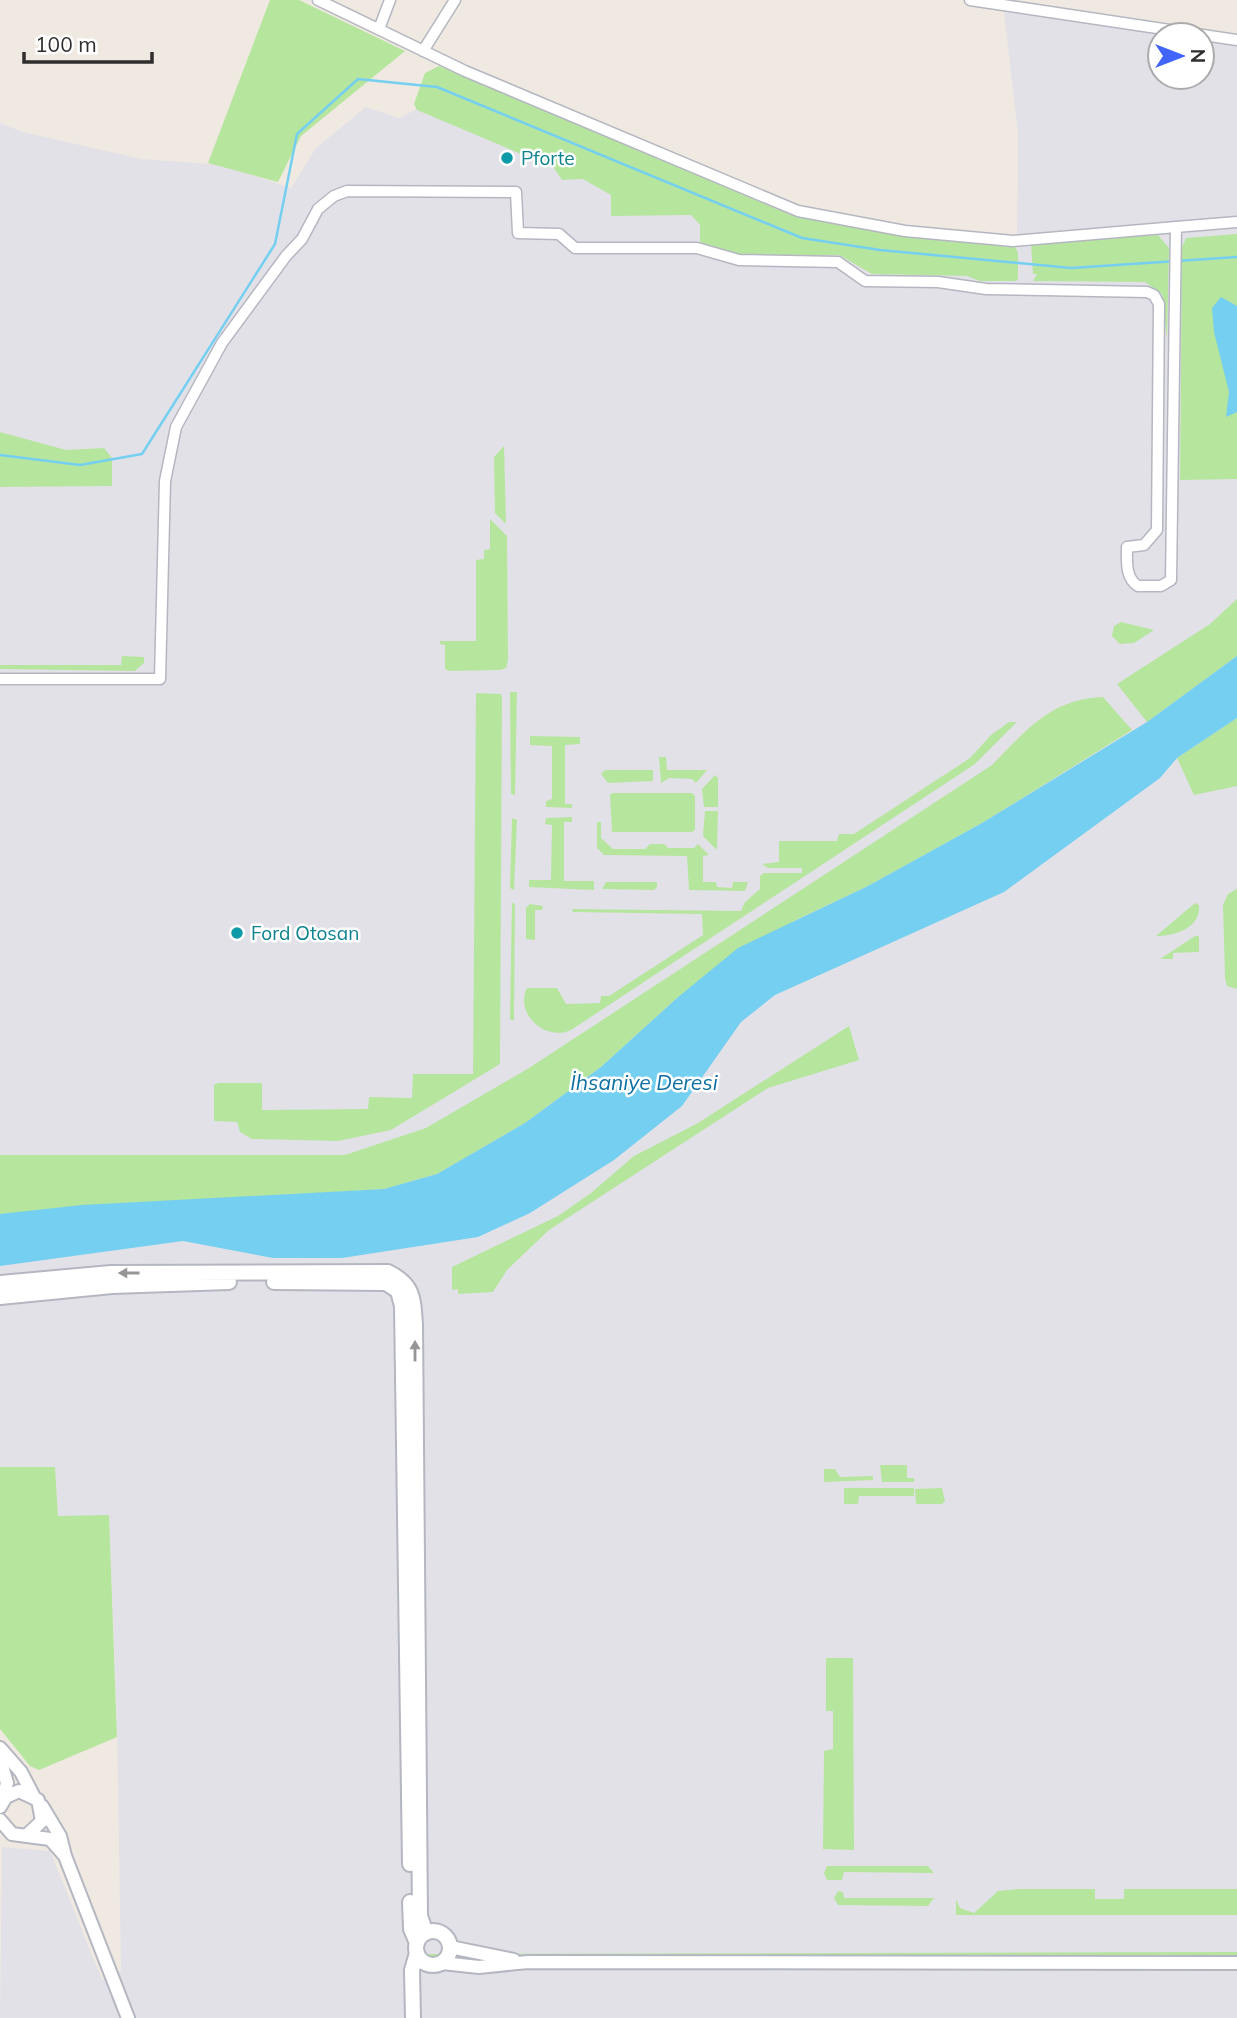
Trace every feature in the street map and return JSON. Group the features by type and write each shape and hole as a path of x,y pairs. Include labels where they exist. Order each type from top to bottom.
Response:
{"main road":[{"path":"0,1283 125,1273 388,1272 404,1280 413,1299 415,1324 420,1943 422,1961 436,1964"},
{"path":"0,1297 112,1286 242,1281 386,1283 398,1291 402,1306 410,1921 420,1943"},
{"path":"433,1931 442,1934 450,1947 448,1956 436,1964 417,1988 415,2018 412,1970 420,1943 433,1931"}],"street":[{"path":"318,0 423,51 798,211 905,231 1013,241 1237,222"},
{"path":"379,29 390,0"},
{"path":"423,51 455,0"},
{"path":"970,0 1237,40"},
{"path":"0,679 160,679 165,481 176,427 222,343 286,256 302,239 318,209 334,196 347,191 516,192 518,233 559,234 575,248 696,248 739,260 838,262 864,281 938,282 986,289 1147,292 1154,295 1159,304 1157,530 1144,545 1127,547 1129,577 1138,586 1161,586 1171,580 1172,572 1176,227"},
{"path":"0,1748 21,1772 60,1836 65,1856 128,2018"},
{"path":"0,1759 7,1783 1,1805"},
{"path":"1,1805 19,1791 33,1795"},
{"path":"26,1835 38,1827 42,1806"},
{"path":"0,1819 12,1834 50,1839 65,1856"},
{"path":"450,1947 528,1962"},
{"path":"436,1964 479,1967 528,1962 1237,1963"}],"shaded area":[{"path":"1003,4 1146,26 1146,91 1216,91 1216,37 1237,40 1237,2018 0,2018 2,1847 50,1851 102,1980 121,1971 117,1723 109,1516 58,1517 55,1467 0,1467 0,123 23,132 141,159 223,165 291,188 316,148 366,107 399,118 415,110 427,74 790,218 892,237 1017,249 1018,134"}],"green space":[{"path":"270,0 299,0 405,51 301,136 278,182 208,163"},
{"path":"439,66 791,215 911,235 1014,244 1018,253 1018,279 980,281 967,276 872,274 839,255 735,255 700,242 700,225 691,215 611,216 611,195 583,179 562,180 554,168 417,110 414,104 425,73"},
{"path":"1237,234 1237,479 1180,480 1182,247 1186,238"},
{"path":"1158,235 1169,248 1167,340 1162,294 1145,282 1033,281 1037,274 1033,274 1031,243"},
{"path":"0,432 66,450 104,448 112,458 112,486 0,487"},
{"path":"504,446 506,524 495,513 494,457"},
{"path":"490,519 507,536 508,661 506,668 500,670 449,671 445,669 445,645 440,644 440,641 476,641 476,560 484,559 484,550 490,549"},
{"path":"1237,599 1237,656 1147,722 1117,684 1210,624"},
{"path":"1121,622 1154,630 1134,643 1120,644 1112,636 1114,626"},
{"path":"122,656 144,657 144,663 135,671 0,669 0,665 121,665"},
{"path":"510,692 517,692 515,795 511,794"},
{"path":"476,693 501,694 502,698 500,1064 391,1130 338,1141 252,1139 240,1132 237,1122 214,1121 214,1085 218,1083 262,1083 262,1110 368,1109 369,1097 412,1098 413,1074 473,1074"},
{"path":"1103,697 1132,730 982,823 868,886 796,920 677,998 601,1067 525,1123 437,1174 384,1189 0,1214 0,1155 345,1155 426,1128 529,1068 992,765 1029,729 1054,710 1084,699"},
{"path":"1237,718 1237,786 1194,795 1177,758"},
{"path":"1009,722 1017,722 975,764 571,1030 561,1033 543,1029 529,1016 524,998 527,988 557,988 566,1004 600,1003 601,996 609,996 703,935 702,914 573,912 572,909 741,911 745,902 760,889 760,876 764,873 802,873 802,868 768,868 762,864 779,862 779,841 837,841 839,834 854,834 970,758 991,735"},
{"path":"530,736 580,737 580,744 565,745 565,804 572,804 572,808 546,807 546,801 552,799 552,746 530,745"},
{"path":"659,757 666,757 667,770 707,770 696,783 692,779 669,778 661,783"},
{"path":"605,770 653,770 653,781 608,783 601,774"},
{"path":"715,775 718,778 718,807 704,807 702,789"},
{"path":"692,793 695,796 695,830 612,832 610,795"},
{"path":"705,811 718,811 717,850 703,836"},
{"path":"572,817 572,822 564,822 564,881 594,881 594,890 529,887 529,880 551,880 552,825 545,824 546,818"},
{"path":"512,818 517,820 514,890 510,888"},
{"path":"597,822 601,822 601,838 613,849 645,849 650,844 664,844 668,848 694,848 698,844 709,855 703,856 703,882 716,882 717,887 732,888 733,882 748,882 745,891 689,890 687,856 604,855 597,848"},
{"path":"606,882 657,882 657,887 654,890 602,889"},
{"path":"1237,889 1237,989 1227,986 1225,978 1223,905 1228,894"},
{"path":"512,902 515,905 514,1021 510,1019"},
{"path":"1195,903 1199,905 1199,913 1191,925 1178,932 1156,936"},
{"path":"530,904 543,906 542,910 535,910 535,940 526,939 526,908"},
{"path":"1199,936 1199,952 1173,953 1173,959 1160,959"},
{"path":"849,1026 859,1060 768,1088 549,1230 507,1270 493,1292 458,1294 458,1289 452,1290 452,1267 558,1216 591,1193 634,1156 698,1123"},
{"path":"880,1465 907,1465 907,1478 914,1478 914,1482 882,1482"},
{"path":"0,1467 55,1467 58,1516 109,1515 117,1737 39,1770 30,1766 0,1729"},
{"path":"824,1469 835,1469 840,1477 873,1476 873,1480 824,1482"},
{"path":"844,1488 914,1488 914,1496 859,1496 858,1504 844,1504"},
{"path":"942,1488 945,1501 942,1504 916,1504 915,1489"},
{"path":"826,1658 853,1658 854,1850 823,1849 824,1751 833,1749 833,1711 826,1711"},
{"path":"827,1866 928,1866 934,1873 844,1872 842,1880 827,1880 824,1873"},
{"path":"1095,1889 1095,1899 1124,1899 1124,1889 1237,1889 1237,1915 956,1915 956,1899 960,1908 974,1913 998,1891"},
{"path":"838,1891 843,1892 844,1898 934,1898 928,1906 838,1905 834,1898"},
{"path":"1237,1952 1237,1967 426,1960 426,1954"}],"water":[{"path":"1221,297 1237,306 1237,412 1226,417 1229,392 1214,332 1212,308"},
{"name":"İhsaniye Deresi","path":"1237,656 1237,718 1177,758 1160,778 1004,892 775,995 741,1022 682,1106 614,1160 530,1213 478,1237 342,1258 273,1258 183,1241 0,1266 0,1214 82,1205 384,1189 437,1174 525,1123 601,1067 677,998 738,948 868,886 982,823 1147,722"}],"waterway":[{"path":"0,455 80,465 142,454 275,244 297,134 358,79 437,87 802,238 880,250 1071,268 1237,257"}],"place":[{"name":"Pforte","path":"507,158"},
{"name":"Ford Otosan","path":"237,933"}]}
